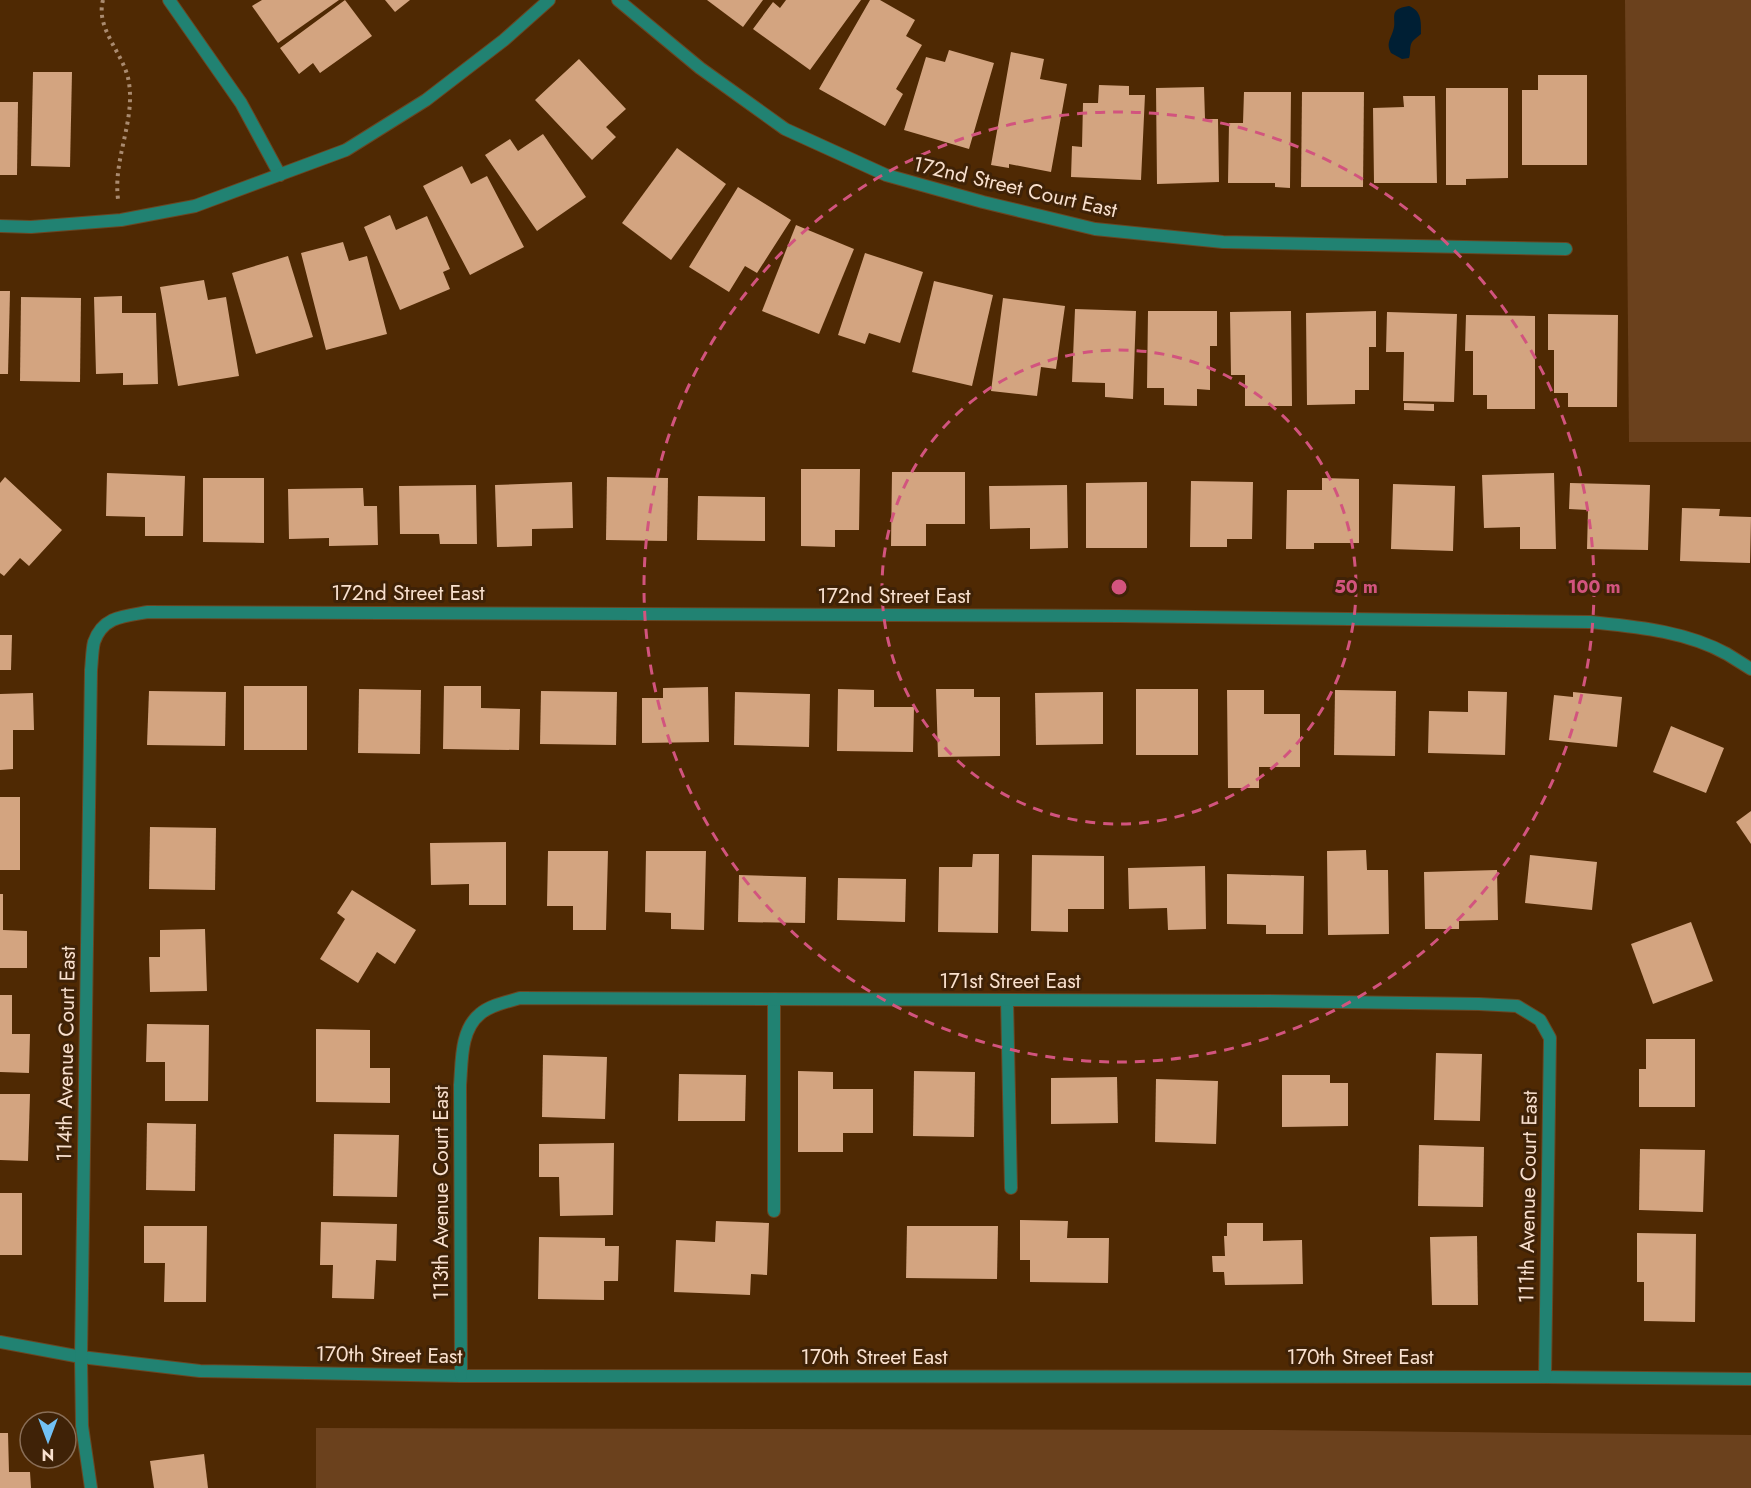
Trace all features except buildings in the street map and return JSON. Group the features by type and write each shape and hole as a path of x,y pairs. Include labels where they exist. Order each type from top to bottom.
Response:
{"street":[{"path":"169,0 242,102 280,175"},
{"path":"0,226 121,220 195,206 346,150 426,100 504,40 549,0"},
{"name":"172nd Street Court East","path":"618,0 700,68 785,129 886,175 983,202 1095,229 1223,242 1566,249"},
{"name":"172nd Street East","path":"105,624 118,617 148,612 1119,616 1590,622 1650,628 1683,636 1726,653 1751,669"},
{"name":"114th Avenue Court East","path":"91,1488 82,1426 81,1357 91,670 94,642 105,624"},
{"name":"171st Street East","path":"480,1014 492,1007 520,998 1265,1001 1516,1006 1540,1020"},
{"path":"774,999 774,1210"},
{"path":"1007,1000 1011,1188"},
{"name":"113th Avenue Court East","path":"460,1376 460,1086 463,1045 470,1027 480,1014"},
{"name":"111th Avenue Court East","path":"1540,1020 1550,1038 1545,1377"},
{"name":"170th Street East","path":"0,1342 81,1357 200,1371 460,1376 1751,1379"}],"path":[{"path":"102,0 100,9 102,21 129,80 127,125 119,162 117,187 121,220"}],"shaded area":[{"path":"1625,0 1751,0 1751,442 1629,442"},
{"path":"316,1428 1273,1430 1751,1435 1751,1488 316,1488"}],"water":[{"path":"1409,6 1419,14 1421,34 1412,42 1409,58 1402,59 1391,53 1389,44 1395,12 1402,7"}]}
